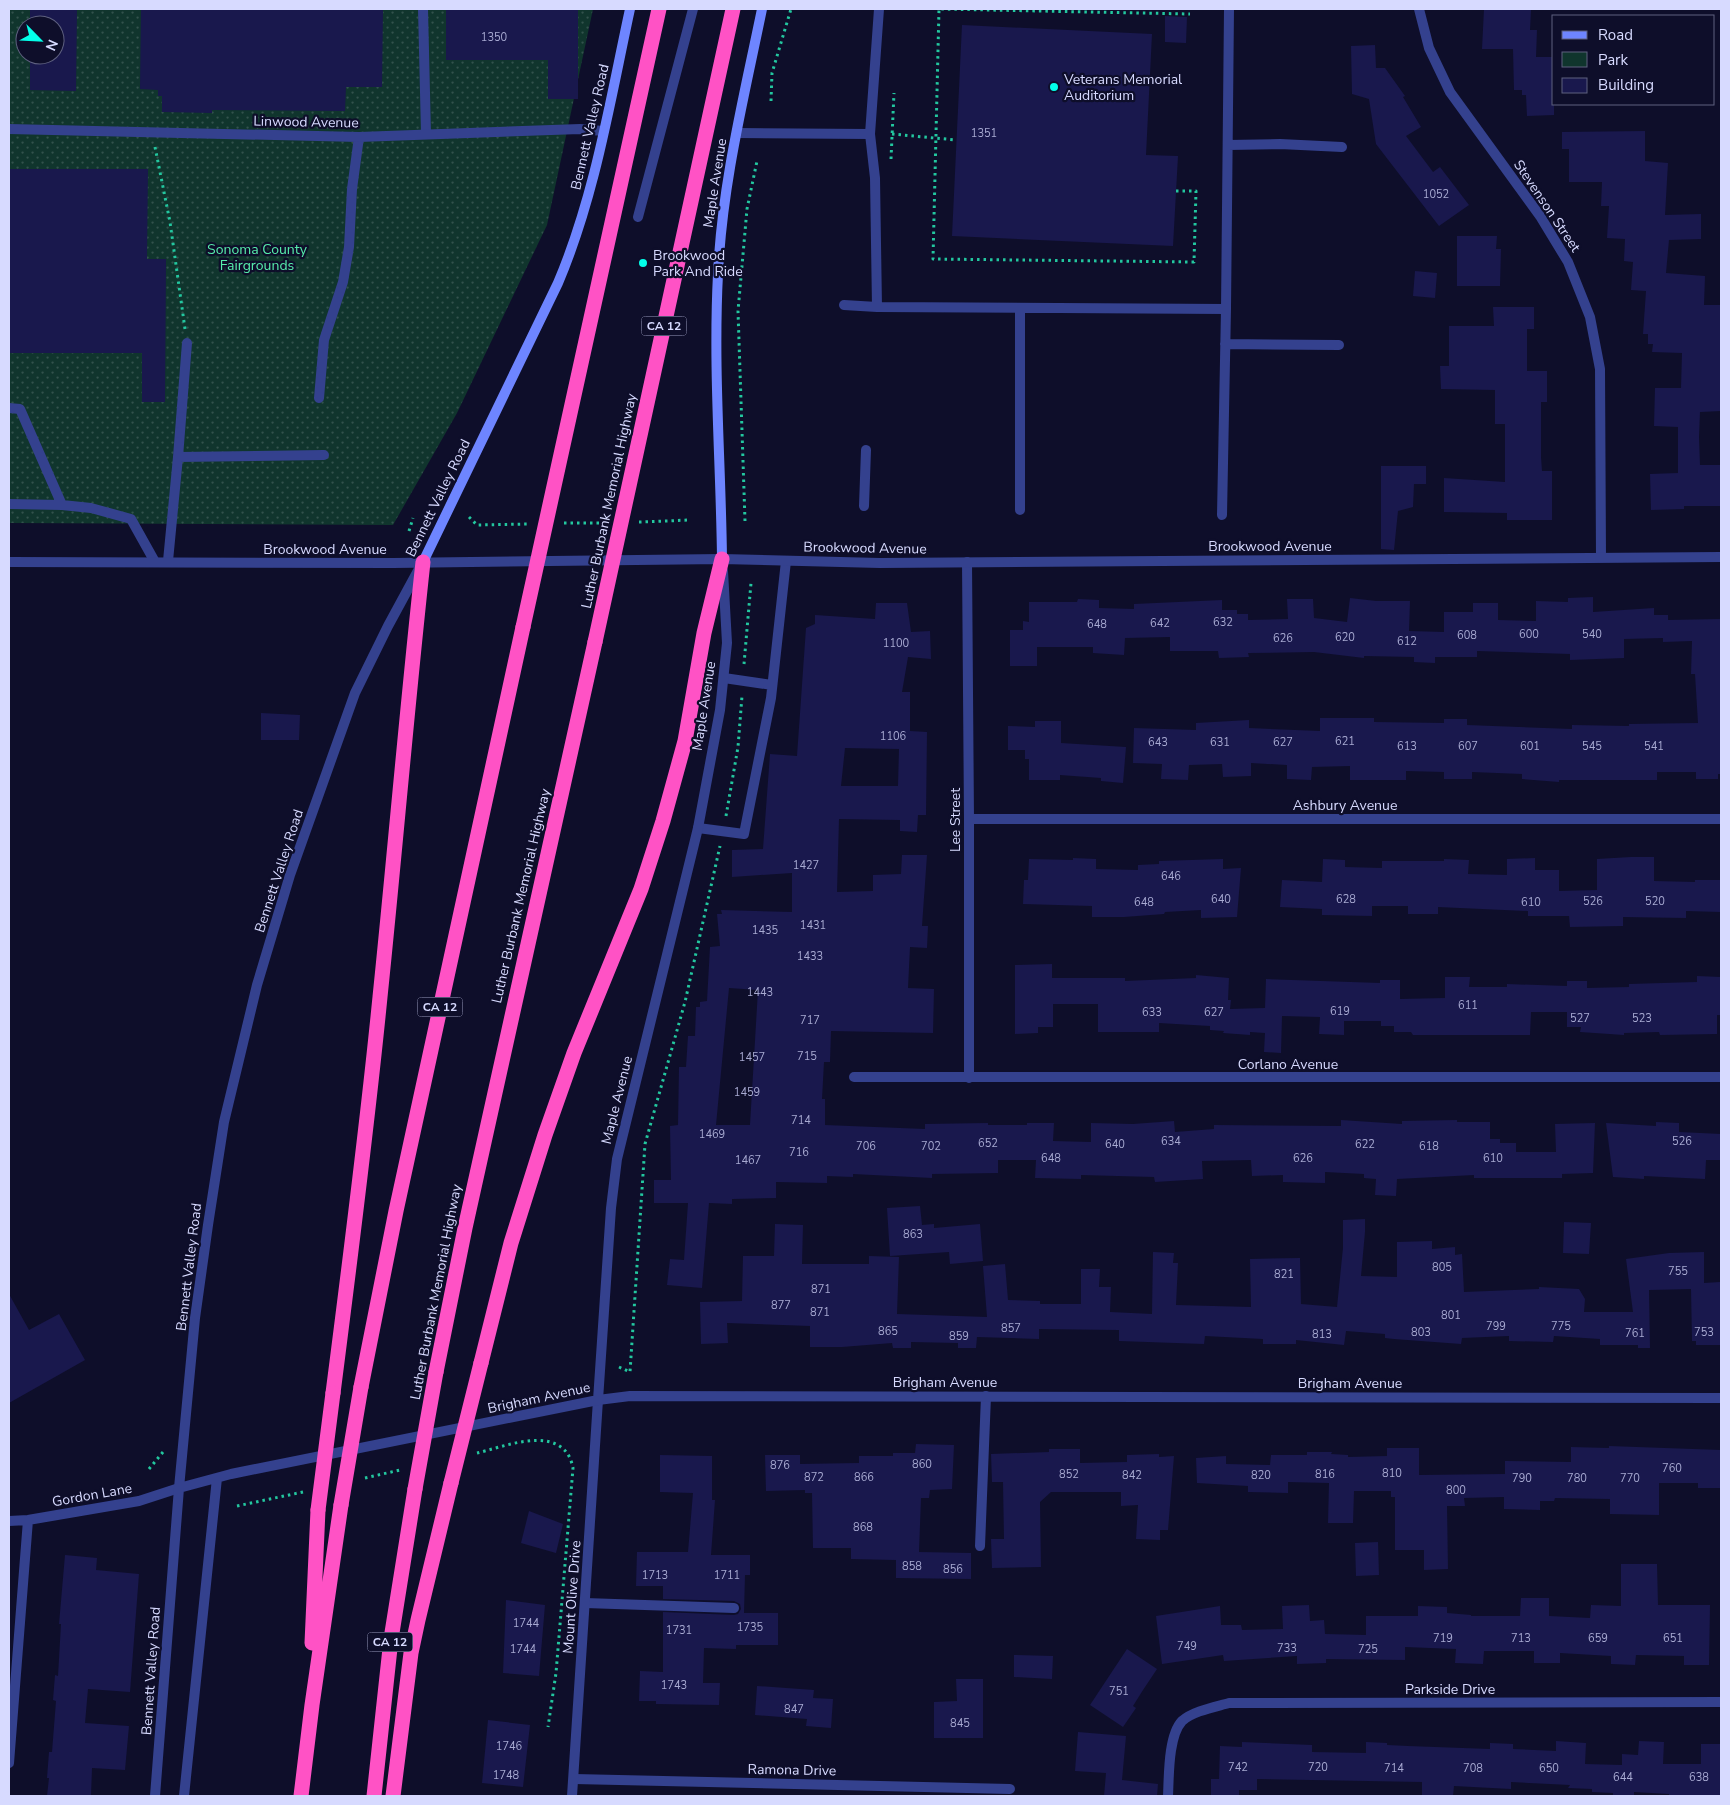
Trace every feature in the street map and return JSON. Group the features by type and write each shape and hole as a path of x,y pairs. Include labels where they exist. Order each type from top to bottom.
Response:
{"highway":[{"name":"CA 12","path":"301,1796 341,1505 361,1387 396,1211 659,9"},
{"name":"Luther Burbank Memorial Highway","path":"374,1796 391,1639 415,1489 466,1219 595,642 733,9"},
{"path":"393,1796 414,1636 509,1251 545,1135 574,1053 635,906 658,840 685,741 704,633 722,559"},
{"path":"306,1754 318,1510 357,1209 378,1023 409,689 423,562"}],"main road":[{"name":"Bennett Valley Road","path":"423,562 558,283 570,253 590,193 630,9"},
{"name":"Maple Avenue","path":"722,559 717,346 718,274 727,180 762,9"}],"street":[{"path":"423,9 426,134"},
{"path":"638,217 693,9"},
{"path":"877,307 875,178 870,134 880,9"},
{"path":"1222,514 1229,9"},
{"name":"Stevenson Street","path":"1419,9 1428,48 1450,92 1540,216 1568,262 1590,317 1600,369 1601,557"},
{"name":"Linwood Avenue","path":"9,128 359,137 580,130 603,131"},
{"path":"737,132 870,134"},
{"path":"319,398 324,340 343,282 349,247 352,189 359,137"},
{"path":"1228,145 1280,144 1342,147"},
{"path":"844,305 877,307 1226,309"},
{"path":"1020,308 1020,510"},
{"path":"168,561 187,343"},
{"path":"1225,344 1338,345"},
{"path":"9,408 20,409 62,505"},
{"path":"864,506 866,450"},
{"path":"178,457 324,455"},
{"path":"9,504 62,505 91,508 131,519 155,562"},
{"name":"Brookwood Avenue","path":"9,562 423,562 722,559 880,563 1721,557"},
{"name":"Maple Avenue","path":"598,1400 611,1208 617,1159 698,828 720,710 727,643 722,559"},
{"path":"698,828 744,834 772,685 786,561"},
{"name":"Bennett Valley Road","path":"155,1796 179,1488 195,1318 224,1122 250,1010 290,875 355,693 388,626 423,562"},
{"name":"Lee Street","path":"967,562 969,1078"},
{"path":"724,678 772,685"},
{"name":"Ashbury Avenue","path":"969,819 1721,819"},
{"name":"Corlano Avenue","path":"854,1077 1721,1077"},
{"name":"Brigham Avenue","path":"179,1488 216,1478 598,1400 630,1396 1721,1398"},
{"path":"980,1546 986,1396"},
{"name":"Mount Olive Drive","path":"572,1796 598,1400"},
{"path":"184,1796 216,1478"},
{"name":"Gordon Lane","path":"9,1521 28,1520 139,1501 179,1488"},
{"path":"9,1763 28,1520"},
{"path":"586,1603 734,1608"},
{"name":"Parkside Drive","path":"1168,1796 1175,1735 1182,1721 1201,1710 1229,1703 1721,1702"},
{"name":"Ramona Drive","path":"574,1779 1010,1789"}],"path":[{"path":"771,101 772,73 790,9"},
{"path":"1176,191 1196,192 1194,262 933,259 939,9 1190,14"},
{"path":"891,160 894,93"},
{"path":"152,132 170,222 187,343"},
{"path":"892,134 956,140"},
{"path":"745,521 738,311 748,209 757,161"},
{"path":"469,517 477,524 536,524"},
{"path":"409,531 413,518"},
{"path":"634,522 690,520"},
{"path":"555,523 605,523"},
{"path":"619,1367 630,1372 645,1144 685,1002 716,866 738,747 751,583"},
{"path":"149,1468 163,1452"},
{"path":"548,1727 556,1673 567,1546"}],"green space":[{"name":"Sonoma County Fairgrounds","path":"9,9 593,9 547,225 457,413 393,525 9,523"}],"building":[{"path":"30,9 77,9 76,91 30,90 30,65 65,65 65,15 30,15"},
{"path":"141,9 383,9 382,87 346,87 345,111 212,110 212,113 162,112 162,96 158,96 158,90 140,89"},
{"path":"446,9 578,9 578,99 548,99 548,60 446,60"},
{"path":"1484,9 1531,9 1530,30 1537,30 1536,57 1552,57 1552,105 1554,105 1554,115 1527,116 1526,95 1522,95 1522,90 1514,90 1513,49 1482,49"},
{"path":"1165,16 1187,17 1186,43 1165,42"},
{"name":"Veterans Memorial Auditorium","path":"962,25 1152,34 1146,155 1178,156 1173,246 952,236"},
{"path":"1375,45 1376,68 1385,68 1405,96 1403,97 1421,127 1406,136 1433,172 1440,167 1469,205 1439,226 1376,144 1369,99 1352,94 1351,46"},
{"path":"1645,131 1645,161 1668,163 1665,215 1701,214 1701,239 1669,240 1666,273 1705,276 1704,305 1721,305 1721,411 1700,412 1699,437 1700,465 1721,465 1721,506 1684,506 1684,509 1651,510 1650,474 1678,473 1678,427 1654,426 1655,388 1681,388 1682,353 1652,352 1653,344 1648,344 1648,334 1643,334 1646,291 1631,290 1633,262 1624,261 1625,239 1607,238 1609,206 1601,206 1602,182 1569,182 1569,149 1562,149 1562,132"},
{"path":"9,169 148,169 147,259 166,259 165,402 142,402 142,353 9,353"},
{"path":"1457,236 1497,236 1496,249 1501,249 1500,286 1457,286"},
{"path":"1415,271 1437,273 1435,298 1413,296"},
{"path":"1493,307 1534,307 1534,329 1527,329 1527,371 1547,371 1547,402 1541,402 1541,457 1542,471 1552,471 1552,520 1507,520 1507,513 1444,512 1444,478 1505,482 1505,424 1495,424 1495,390 1441,389 1440,366 1449,366 1449,326 1494,326"},
{"path":"1381,466 1426,466 1426,484 1414,484 1413,507 1398,511 1394,550 1381,549"},
{"path":"1593,597 1593,612 1654,608 1654,615 1668,615 1668,620 1721,619 1721,774 1718,774 1718,779 1696,779 1696,772 1657,772 1657,780 1559,780 1559,782 1522,779 1522,774 1472,772 1472,779 1444,779 1444,772 1406,771 1406,780 1350,780 1350,766 1312,767 1311,780 1287,779 1287,765 1251,763 1251,776 1223,777 1222,764 1189,765 1188,780 1161,779 1162,764 1133,763 1134,728 1196,730 1196,723 1249,720 1249,728 1320,731 1320,718 1374,718 1374,722 1444,723 1444,719 1467,719 1467,725 1572,729 1572,725 1629,726 1629,724 1698,723 1695,674 1691,674 1692,641 1663,642 1663,638 1624,639 1624,658 1570,660 1570,654 1477,651 1477,657 1435,657 1435,663 1414,662 1414,657 1364,656 1364,658 1314,652 1248,653 1249,657 1219,658 1218,651 1170,651 1170,637 1125,638 1124,655 1093,653 1093,647 1037,647 1037,666 1010,666 1010,630 1023,630 1023,621 1029,622 1029,602 1077,602 1078,599 1099,600 1099,608 1134,609 1134,604 1222,600 1222,610 1237,610 1237,614 1248,614 1248,620 1288,619 1287,599 1313,599 1314,618 1347,622 1350,598 1376,601 1410,601 1409,631 1444,632 1444,612 1473,612 1473,603 1498,603 1498,620 1536,621 1536,601 1568,602 1568,598"},
{"path":"876,603 907,603 911,632 930,631 931,659 908,657 902,692 910,692 910,731 927,732 926,815 918,815 917,832 900,831 900,820 839,819 837,892 873,891 873,875 901,874 902,855 927,855 922,926 928,926 927,948 910,947 908,988 934,989 933,1033 831,1031 830,1062 824,1062 822,1099 825,1099 825,1125 925,1129 925,1124 988,1123 988,1125 1027,1125 1027,1123 1054,1123 1053,1141 1091,1142 1091,1123 1133,1124 1174,1121 1175,1132 1214,1129 1214,1125 1341,1126 1341,1120 1402,1124 1402,1121 1457,1120 1457,1122 1490,1122 1490,1139 1500,1139 1500,1143 1516,1143 1516,1152 1556,1152 1555,1124 1595,1123 1593,1173 1562,1174 1562,1178 1474,1178 1474,1175 1397,1179 1396,1196 1375,1195 1376,1179 1364,1178 1364,1174 1325,1172 1325,1183 1283,1182 1283,1175 1252,1176 1251,1160 1202,1161 1203,1179 1155,1182 1154,1177 1081,1175 1081,1179 1035,1178 1036,1160 998,1160 998,1173 932,1174 932,1178 853,1174 853,1177 827,1176 827,1183 776,1182 776,1198 732,1199 732,1204 709,1203 702,1288 667,1285 670,1259 684,1260 688,1203 654,1203 654,1180 671,1180 670,1126 678,1125 679,1067 686,1067 688,1036 695,1036 696,1007 700,1007 700,1002 707,1001 710,947 720,946 717,914 722,914 721,910 792,912 792,873 732,877 732,850 763,849 770,754 797,756 806,628 815,624 815,615 875,619","holes":["845,748 899,749 898,786 841,786","729,988 758,990 750,1125 716,1125"]},
{"path":"261,713 300,715 299,740 261,740"},
{"path":"1035,721 1061,721 1061,743 1126,747 1123,783 1101,781 1101,778 1060,775 1060,780 1029,780 1029,759 1025,759 1025,750 1008,750 1008,726 1035,727"},
{"path":"1654,857 1654,881 1695,882 1695,880 1721,880 1721,912 1686,911 1686,918 1623,917 1623,926 1570,927 1569,916 1528,916 1528,911 1438,907 1438,914 1408,914 1408,906 1372,906 1372,916 1322,915 1322,909 1280,907 1282,880 1322,882 1323,859 1345,860 1345,867 1382,868 1382,861 1469,860 1468,874 1507,875 1507,859 1535,858 1535,870 1559,870 1559,891 1597,890 1597,859"},
{"path":"1073,858 1096,859 1096,869 1138,870 1138,865 1159,864 1159,861 1223,859 1223,869 1241,868 1237,917 1201,918 1201,910 1124,917 1092,917 1092,906 1023,904 1024,880 1028,880 1029,859 1073,860"},
{"path":"1052,964 1052,978 1125,978 1125,981 1196,978 1196,975 1229,978 1228,1000 1231,1000 1230,1009 1265,1008 1266,979 1380,983 1380,980 1400,980 1400,999 1445,998 1445,977 1470,977 1469,987 1507,987 1507,984 1567,986 1567,981 1587,981 1587,988 1629,987 1629,984 1697,982 1697,976 1721,977 1721,1015 1717,1015 1717,1034 1660,1035 1659,1032 1624,1033 1624,1035 1580,1032 1581,1027 1567,1027 1567,1012 1531,1012 1530,1035 1413,1035 1411,1032 1394,1032 1394,1026 1381,1026 1381,1021 1344,1021 1344,1035 1319,1034 1320,1017 1282,1016 1281,1053 1264,1052 1265,1033 1250,1032 1250,1035 1223,1033 1224,1031 1210,1030 1210,1026 1159,1023 1159,1032 1098,1032 1098,1004 1053,1004 1053,1027 1038,1027 1038,1033 1015,1034 1015,965"},
{"path":"1656,1122 1679,1123 1679,1132 1721,1134 1721,1160 1706,1160 1705,1179 1644,1176 1644,1179 1613,1177 1606,1123 1656,1126"},
{"path":"920,1206 922,1225 934,1224 934,1228 980,1224 983,1261 950,1264 949,1252 890,1256 887,1208"},
{"path":"1365,1219 1361,1276 1397,1277 1397,1242 1432,1241 1432,1249 1455,1247 1455,1255 1462,1254 1464,1292 1539,1289 1539,1287 1579,1289 1585,1299 1584,1312 1633,1312 1626,1259 1669,1253 1704,1252 1704,1283 1720,1282 1721,1345 1696,1345 1696,1341 1692,1341 1691,1289 1649,1290 1650,1348 1638,1348 1638,1345 1600,1345 1600,1339 1554,1336 1553,1342 1509,1341 1509,1336 1462,1338 1461,1344 1385,1338 1385,1334 1346,1331 1344,1345 1296,1340 1296,1344 1263,1344 1263,1339 1205,1336 1204,1344 1119,1341 1119,1330 1039,1329 1039,1339 977,1337 976,1348 958,1348 958,1343 911,1342 911,1348 893,1348 892,1343 842,1347 810,1347 810,1326 727,1323 728,1343 701,1344 700,1302 742,1301 743,1256 774,1256 775,1224 803,1225 802,1264 869,1264 869,1256 899,1257 897,1314 987,1317 983,1266 1005,1264 1008,1300 1040,1301 1040,1304 1081,1304 1081,1269 1100,1269 1099,1287 1111,1287 1110,1312 1152,1314 1153,1252 1174,1253 1173,1263 1178,1263 1176,1305 1251,1307 1250,1259 1300,1258 1301,1304 1337,1307 1343,1248 1343,1220"},
{"path":"1564,1222 1591,1223 1589,1254 1563,1253"},
{"path":"9,1294 29,1330 59,1314 85,1360 9,1403"},
{"path":"916,1444 954,1445 952,1489 930,1490 929,1498 921,1498 919,1552 971,1553 971,1579 896,1578 896,1560 851,1559 851,1548 813,1548 812,1493 805,1493 805,1490 766,1491 765,1455 800,1455 800,1464 859,1463 859,1456 893,1456 893,1453 915,1453"},
{"path":"1609,1446 1721,1450 1721,1488 1698,1488 1698,1483 1659,1483 1659,1515 1610,1514 1610,1499 1555,1498 1554,1501 1540,1501 1540,1510 1504,1509 1504,1497 1464,1498 1465,1506 1447,1506 1448,1569 1424,1570 1424,1550 1395,1550 1395,1497 1391,1497 1391,1491 1354,1491 1353,1523 1328,1523 1329,1483 1288,1482 1288,1493 1248,1492 1248,1486 1197,1483 1196,1458 1226,1456 1226,1464 1270,1465 1271,1455 1307,1455 1307,1452 1332,1452 1331,1454 1348,1455 1348,1457 1387,1456 1387,1448 1419,1448 1419,1475 1505,1474 1505,1461 1571,1462 1571,1447 1609,1448"},
{"path":"1049,1449 1080,1449 1080,1463 1127,1462 1127,1455 1159,1454 1159,1457 1174,1456 1168,1530 1160,1530 1160,1540 1136,1539 1138,1505 1121,1506 1121,1492 1051,1492 1040,1502 1041,1567 992,1568 991,1539 1004,1539 1003,1482 992,1482 991,1454 1049,1452"},
{"path":"660,1455 712,1456 712,1500 715,1500 711,1555 750,1555 750,1575 745,1575 744,1613 778,1613 778,1645 736,1645 736,1649 704,1648 703,1683 720,1683 719,1705 656,1704 656,1701 639,1701 640,1671 663,1672 663,1612 734,1615 738,1614 741,1609 740,1604 734,1601 663,1599 663,1586 636,1586 637,1552 688,1552 693,1493 660,1492"},
{"path":"529,1511 563,1524 556,1553 521,1543"},
{"path":"1378,1542 1379,1575 1356,1576 1355,1543"},
{"path":"65,1555 97,1558 96,1570 139,1574 130,1692 88,1689 85,1723 129,1726 125,1770 92,1768 91,1796 47,1796 49,1752 52,1752 56,1701 53,1700 55,1675 58,1676 61,1624 59,1624"},
{"path":"1621,1564 1657,1564 1658,1605 1710,1605 1709,1665 1684,1665 1684,1656 1636,1655 1635,1665 1611,1664 1611,1656 1560,1653 1560,1663 1534,1663 1534,1651 1484,1651 1483,1664 1455,1663 1456,1649 1405,1647 1405,1660 1326,1659 1326,1663 1297,1664 1297,1656 1224,1661 1223,1655 1162,1664 1156,1616 1220,1606 1221,1625 1241,1625 1242,1630 1283,1629 1282,1606 1309,1605 1310,1621 1324,1620 1325,1634 1366,1635 1366,1616 1418,1616 1418,1606 1447,1607 1447,1613 1471,1616 1520,1616 1521,1598 1549,1598 1549,1616 1590,1618 1591,1605 1621,1606"},
{"path":"506,1600 545,1605 539,1676 503,1673"},
{"path":"1127,1649 1157,1669 1133,1706 1136,1708 1123,1727 1090,1705"},
{"path":"1014,1655 1053,1656 1052,1679 1014,1677"},
{"path":"956,1679 983,1679 983,1738 934,1738 934,1702 957,1701"},
{"path":"757,1686 814,1690 813,1698 833,1699 831,1728 806,1726 807,1719 755,1715"},
{"path":"488,1720 530,1725 523,1787 482,1783"},
{"path":"1078,1732 1126,1736 1122,1780 1158,1784 1157,1796 1104,1796 1106,1773 1075,1771"},
{"path":"1556,1741 1586,1743 1585,1764 1622,1765 1622,1754 1638,1755 1639,1741 1664,1742 1663,1764 1701,1764 1701,1744 1721,1744 1721,1796 1669,1796 1669,1794 1634,1792 1634,1796 1613,1796 1613,1793 1592,1792 1592,1789 1568,1788 1570,1785 1511,1782 1511,1789 1454,1786 1453,1796 1422,1796 1422,1782 1257,1779 1257,1790 1239,1790 1239,1796 1211,1796 1211,1779 1219,1779 1220,1746 1242,1747 1242,1742 1312,1745 1312,1752 1366,1753 1366,1742 1387,1743 1387,1745 1490,1749 1490,1743 1513,1744 1513,1749 1556,1751"}],"place":[{"name":"Veterans Memorial Auditorium","path":"1054,87"},
{"name":"Brookwood Park And Ride","path":"643,263"}]}
